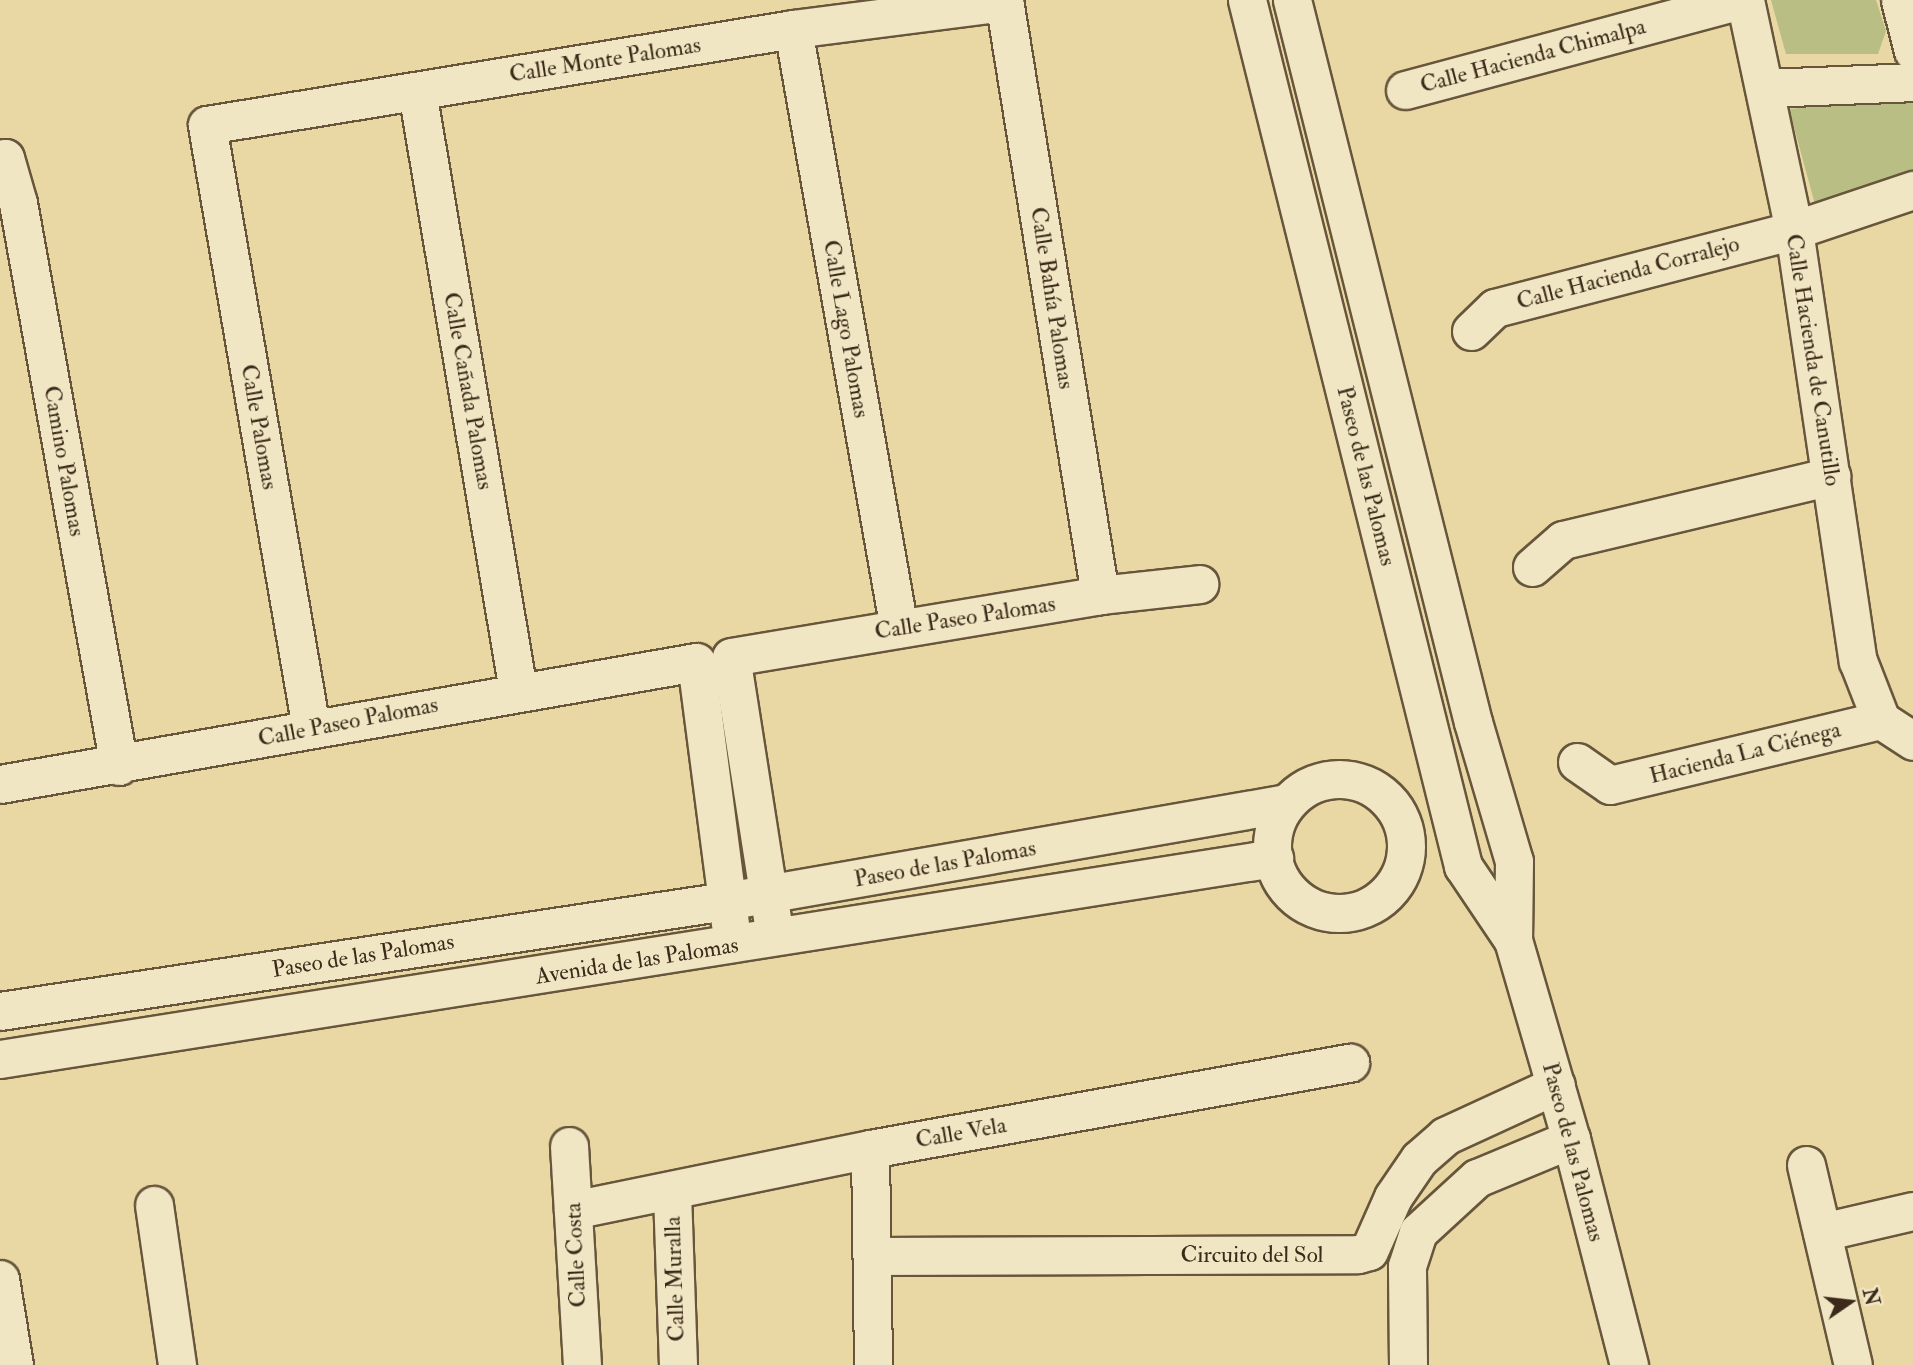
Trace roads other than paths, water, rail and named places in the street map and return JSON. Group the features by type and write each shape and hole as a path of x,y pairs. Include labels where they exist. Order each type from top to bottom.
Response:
{"street":[{"name":"Paseo de las Palomas","path":"1247,0 1463,866 1513,940"},
{"name":"Paseo de las Palomas","path":"1292,0 1473,722 1514,862 1513,940 1571,1139 1629,1365"},
{"name":"Calle Hacienda de Canutillo","path":"1743,0 1766,88 1794,230 1858,661 1881,720"},
{"name":"Calle Hacienda Chimalpa","path":"1405,90 1743,0"},
{"path":"1900,0 1913,51"},
{"name":"Calle Monte Palomas","path":"207,125 793,29 1004,1"},
{"name":"Calle Bahía Palomas","path":"1004,1 1100,595"},
{"name":"Calle Lago Palomas","path":"793,29 899,629"},
{"path":"1766,88 1913,82"},
{"name":"Calle Cañada Palomas","path":"417,91 518,691"},
{"name":"Calle Palomas","path":"207,125 311,728"},
{"name":"Camino Palomas","path":"2,158 18,203 119,765"},
{"name":"Calle Hacienda Corralejo","path":"1471,331 1495,308 1794,230 1913,190"},
{"path":"1532,567 1563,540 1831,475"},
{"name":"Calle Paseo Palomas","path":"0,784 119,765 518,691 1100,595 1199,584"},
{"path":"714,660 776,939"},
{"path":"714,660 726,901 733,946"},
{"path":"1881,720 1913,741"},
{"name":"Hacienda La Ciénega","path":"1577,762 1610,785 1881,720"},
{"path":"1354,780 1386,798 1405,830 1405,861 1396,883 1376,902 1351,912 1332,913 1298,899 1286,886 1273,858 1276,826 1287,803 1317,783 1354,780"},
{"name":"Paseo de las Palomas","path":"0,1011 726,901 1287,803"},
{"path":"1405,830 1503,824"},
{"name":"Avenida de las Palomas","path":"0,1059 733,946 1273,858"},
{"path":"104,995 114,1042"},
{"name":"Calle Vela","path":"573,1210 672,1193 870,1149 1350,1063"},
{"name":"Circuito del Sol","path":"873,1256 1358,1254 1369,1251 1393,1197 1419,1159 1436,1144 1480,1117 1556,1085"},
{"path":"1408,1365 1407,1266 1418,1232 1477,1178 1571,1139"},
{"name":"Calle Costa","path":"569,1146 582,1365"},
{"path":"870,1149 873,1365"},
{"path":"1806,1165 1853,1365"},
{"name":"Calle Muralla","path":"672,1193 678,1365"},
{"path":"153,1205 177,1365"},
{"path":"1822,1232 1913,1211"},
{"path":"0,1279 15,1365"}]}
